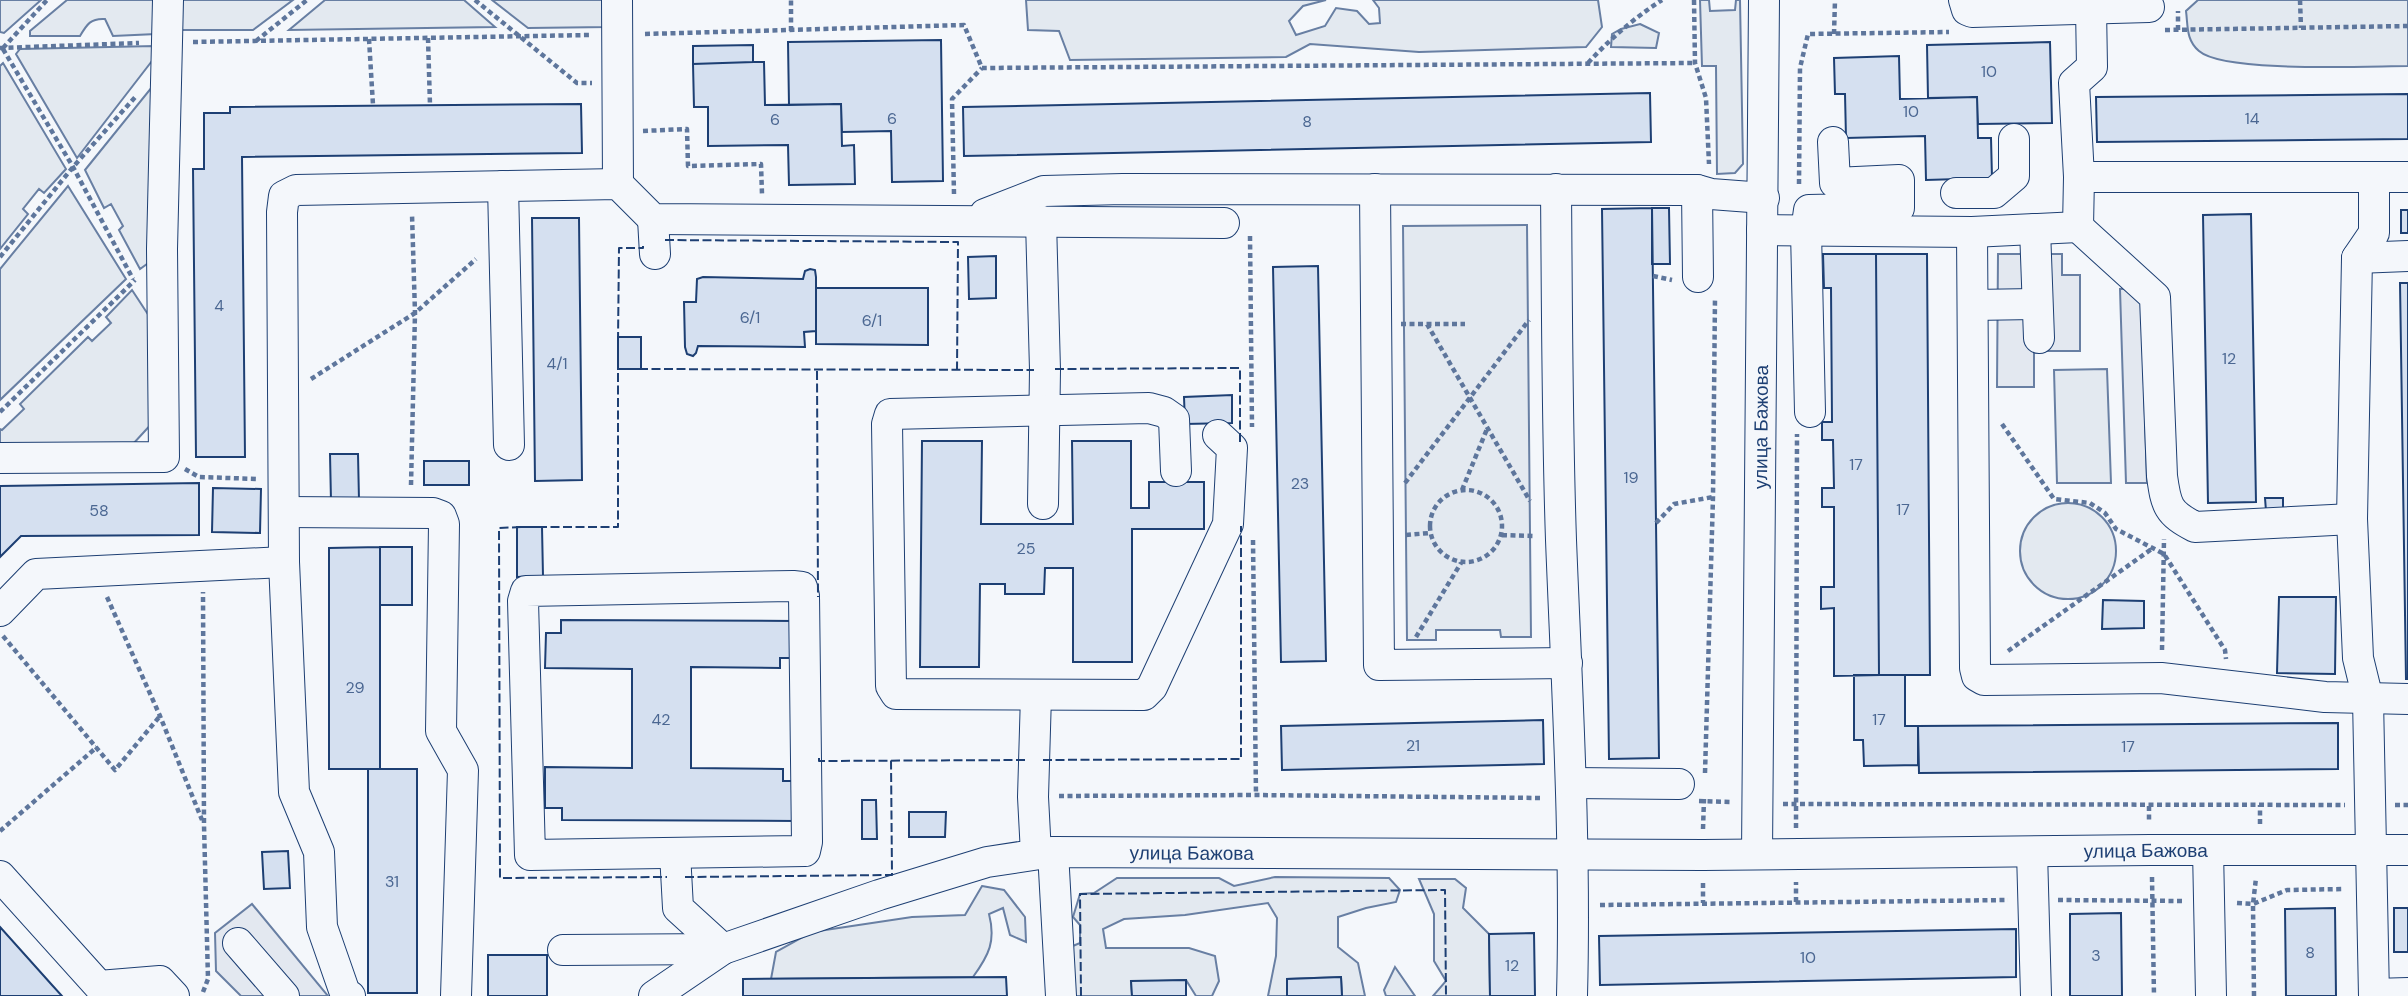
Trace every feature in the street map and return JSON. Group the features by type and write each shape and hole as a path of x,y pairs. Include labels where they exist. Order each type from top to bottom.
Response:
{"street":[{"path":"0,458 164,457 162,249 168,0"},
{"path":"617,0 618,184 653,219 655,254"},
{"name":"улица Бажова","path":"1757,854 1764,0"},
{"path":"1964,0 1966,10 1972,12 2091,8 2151,19"},
{"path":"2078,227 2079,177 2074,83 2092,67 2091,8"},
{"path":"2014,139 2014,176 1994,193 1984,231 1973,305 1977,676 1984,680 2161,678 2368,699 2408,699"},
{"path":"1804,419 1802,231 1809,210 1899,208 1899,180 1835,183 1833,142"},
{"path":"2079,177 2408,177"},
{"path":"2374,177 2374,233 2357,258 2352,519 2358,658 2368,699 2374,888 2374,995 2408,993"},
{"path":"350,996 345,993 322,927 319,852 294,792 284,512 284,196 296,190 618,184"},
{"path":"503,186 509,445"},
{"path":"1123,189 1123,222"},
{"path":"1375,189 1378,662 1382,666 1567,663"},
{"path":"962,221 1044,191 1556,189 1704,192 1764,198"},
{"path":"1556,189 1561,537 1572,791 1572,996"},
{"path":"1704,192 1707,287"},
{"path":"1956,193 1994,193"},
{"path":"653,219 1224,223"},
{"path":"1041,220 1043,504"},
{"path":"1762,230 1984,231 2078,227 2155,297 2162,476 2165,504 2178,518 2195,527 2352,519"},
{"path":"2035,229 2039,338"},
{"path":"2357,258 2408,256"},
{"path":"1973,305 2037,304"},
{"path":"1176,471 1174,419 1164,412 1149,408 890,414 887,424 891,687 895,694 1144,695 1152,687 1228,524 1232,448 1218,435"},
{"path":"284,512 433,513 441,516 444,524 441,731 463,770 456,996"},
{"path":"0,611 36,574 285,562"},
{"path":"802,587 807,842 805,851 676,853 530,855 523,601 526,591 802,587"},
{"path":"1036,695 1033,797 1045,853 1061,996"},
{"path":"1572,791 1695,786"},
{"path":"2208,850 2211,996"},
{"name":"улица Бажова","path":"654,996 723,949 879,895 987,862 1045,853 1703,855 2408,850"},
{"path":"2032,852 2036,996"},
{"path":"676,853 678,908 723,949"},
{"path":"0,876 99,986 160,981 174,996"},
{"path":"238,943 284,996"},
{"path":"563,950 723,949"}],"path":[{"path":"1,49 47,0"},
{"path":"256,41 307,0"},
{"path":"475,0 577,83 617,83"},
{"path":"791,0 791,31"},
{"path":"1587,64 1614,36 1662,0"},
{"path":"1694,0 1695,63 1706,98 1704,192"},
{"path":"1834,34 1835,0"},
{"path":"2300,0 2301,28"},
{"path":"2151,19 2301,28 2408,26"},
{"path":"1,49 168,51 256,41 964,25 982,68"},
{"path":"1802,231 1800,68 1808,34 1956,32"},
{"path":"428,38 430,105"},
{"path":"369,39 373,105"},
{"path":"1,49 73,167 134,281 162,324"},
{"path":"0,257 168,51"},
{"path":"962,221 952,99 982,68 1695,63"},
{"path":"618,131 687,129 688,166 761,164 763,220"},
{"path":"410,514 415,313 411,188"},
{"path":"283,396 415,313 506,233"},
{"path":"0,412 134,281 162,249"},
{"path":"1378,520 1557,284"},
{"path":"1703,903 1704,801 1695,786 1713,498 1707,287"},
{"path":"1376,324 1465,324"},
{"path":"1427,324 1537,512"},
{"path":"1974,413 1995,415 2054,499 2090,503 2105,513 2116,529 2164,554 2225,650 2232,687"},
{"path":"1796,902 1795,804 1804,419"},
{"path":"1462,490 1488,429"},
{"path":"164,457 199,477 284,479"},
{"path":"1462,490 1475,491 1488,496 1497,506 1503,521 1502,534 1495,549 1477,562 1461,563 1446,557 1436,547 1430,533 1431,516 1446,496 1462,490"},
{"path":"1656,523 1674,504 1713,498"},
{"path":"2161,678 2165,504"},
{"path":"1977,676 2011,648 2153,548"},
{"path":"1399,665 1461,563"},
{"path":"201,996 208,979 204,825 203,566"},
{"path":"96,572 160,716 204,825"},
{"path":"0,632 115,770 160,716"},
{"path":"0,831 97,747"},
{"path":"1695,786 1704,801"},
{"path":"1033,797 1572,791"},
{"path":"1704,801 1758,804 2408,805"},
{"path":"2254,996 2253,904 2259,850 2260,804"},
{"path":"1574,906 2033,900 2153,900 2253,904 2287,890 2374,888"},
{"path":"2153,900 2154,996"}],"shaded area":[{"path":"0,0 41,0 4,33 0,32"},
{"path":"67,0 157,0 156,34 113,36 105,19 100,19 90,23 80,36 30,36 30,31"},
{"path":"181,0 293,0 253,30 182,30"},
{"path":"325,0 464,0 495,27 289,30"},
{"path":"492,0 606,0 608,27 528,28"},
{"path":"1026,0 1326,0 1303,6 1289,21 1296,35 1325,26 1336,8 1357,11 1369,24 1380,23 1379,8 1373,0 1598,0 1602,27 1586,47 1419,52 1310,44 1286,57 1070,60 1059,31 1028,30"},
{"path":"1700,0 1709,0 1710,11 1735,10 1736,0 1740,0 1743,164 1735,173 1717,174 1716,66 1702,66"},
{"path":"2198,0 2408,0 2408,66 2298,67 2237,63 2214,58 2199,51 2190,37 2186,11"},
{"path":"1640,24 1659,33 1656,48 1611,47 1612,34"},
{"path":"154,46 155,57 77,158 16,54 20,49"},
{"path":"3,63 66,169 44,193 39,189 23,209 28,214 0,249 0,66"},
{"path":"156,82 158,256 140,269 119,230 123,226 111,204 104,208 85,170"},
{"path":"68,186 126,279 0,400 0,269"},
{"path":"1527,225 1531,637 1501,637 1500,630 1436,630 1436,640 1407,640 1403,226"},
{"path":"1998,254 2062,254 2062,275 2080,275 2080,351 2034,351 2034,387 1997,387"},
{"path":"2141,288 2147,483 2126,483 2120,289"},
{"path":"132,290 153,322 155,420 133,444 0,445 0,429 24,409 20,404 88,337 92,341 111,323 106,317"},
{"path":"2107,369 2111,483 2057,483 2054,370"},
{"path":"2068,503 2086,506 2102,517 2113,533 2116,551 2113,569 2102,585 2086,596 2068,599 2050,596 2034,585 2023,569 2020,551 2023,533 2034,517 2050,506"},
{"path":"1275,877 1389,878 1400,890 1396,902 1338,917 1338,947 1358,963 1365,996 1342,996 1341,977 1287,979 1287,996 1268,996 1276,956 1277,918 1268,903 1185,915 1124,919 1103,929 1106,948 1189,948 1215,956 1219,981 1212,996 1196,996 1186,980 1131,982 1132,996 1068,996 1068,948 1080,943 1080,925 1073,917 1080,894 1094,893 1117,878 1219,878 1234,886"},
{"path":"1419,879 1455,879 1466,888 1463,908 1489,934 1490,996 1433,996 1446,981 1434,961 1434,914"},
{"path":"982,886 1004,890 1025,917 1026,942 1010,935 1003,908 989,914 992,932 990,947 973,977 771,979 776,952 812,932 912,917 965,915"},
{"path":"252,904 328,996 241,996 216,971 215,933"},
{"path":"1395,967 1415,996 1386,996 1384,990"}],"building":[{"path":"941,40 943,181 892,182 891,131 842,132 841,104 789,105 788,42"},
{"path":"2050,42 2052,123 1978,124 1977,97 1928,98 1927,45"},
{"path":"753,45 753,62 693,64 693,46"},
{"path":"1899,56 1900,99 1977,97 1978,138 1991,138 1992,178 1926,180 1925,136 1846,138 1845,94 1835,94 1834,58"},
{"path":"764,62 765,105 841,104 842,146 854,145 855,184 789,185 788,145 708,146 708,107 694,107 693,64"},
{"path":"1650,93 1651,142 964,156 963,107"},
{"path":"2408,94 2408,139 2097,142 2096,97"},
{"path":"581,104 582,153 242,157 245,457 196,457 193,169 204,169 204,113 230,113 230,107"},
{"path":"1652,208 1659,758 1609,759 1602,209"},
{"path":"1652,208 1669,208 1670,264 1652,264"},
{"path":"2401,210 2408,210 2408,233 2401,233"},
{"path":"2251,214 2256,502 2208,503 2203,215"},
{"path":"532,218 579,218 582,480 535,481"},
{"path":"1823,254 1876,254 1879,675 1834,676 1834,608 1821,609 1821,587 1834,587 1834,507 1822,507 1822,488 1834,488 1833,440 1822,440 1822,422 1832,422 1831,288 1824,288"},
{"path":"1876,254 1927,254 1930,675 1879,675"},
{"path":"996,256 996,298 969,299 968,257"},
{"path":"1318,266 1326,661 1281,662 1273,267"},
{"path":"815,270 816,277 816,331 804,332 805,347 698,346 693,356 687,354 684,302 696,302 697,279 803,279 805,271"},
{"path":"2400,283 2408,283 2408,679 2406,679"},
{"path":"816,288 928,288 928,345 816,344"},
{"path":"618,337 641,337 641,369 618,369"},
{"path":"1232,395 1232,423 1185,424 1184,397"},
{"path":"922,441 982,441 981,524 1073,524 1072,441 1131,441 1131,508 1149,508 1149,482 1204,482 1204,529 1132,529 1132,662 1073,662 1073,568 1045,568 1044,594 1005,594 1005,584 980,584 979,667 920,667"},
{"path":"330,454 358,454 359,500 331,501"},
{"path":"424,461 469,461 469,485 424,485"},
{"path":"199,483 199,535 21,536 0,557 0,486"},
{"path":"213,488 261,489 260,533 212,532"},
{"path":"2265,498 2283,498 2283,511 2266,511"},
{"path":"517,527 542,527 543,576 517,577"},
{"path":"380,547 380,769 329,769 329,548"},
{"path":"380,547 412,547 412,605 380,605"},
{"path":"2279,597 2336,597 2335,674 2277,673"},
{"path":"2103,600 2144,601 2144,628 2102,629"},
{"path":"561,620 795,621 795,658 780,658 780,668 691,667 691,768 783,769 783,781 797,781 797,821 562,820 562,808 545,808 545,767 632,768 632,669 545,668 546,633 561,633"},
{"path":"1854,675 1905,675 1905,726 1918,726 1918,765 1864,766 1863,740 1854,740"},
{"path":"1543,720 1544,764 1282,770 1281,726"},
{"path":"2338,723 2338,769 1919,773 1918,726"},
{"path":"368,769 417,769 417,993 368,993"},
{"path":"862,800 876,800 877,839 862,839"},
{"path":"909,812 946,812 945,837 909,837"},
{"path":"288,851 290,888 264,889 262,852"},
{"path":"2335,908 2336,996 2286,996 2285,909"},
{"path":"2394,908 2408,908 2408,952 2394,952"},
{"path":"2121,913 2122,996 2070,996 2070,914"},
{"path":"0,927 52,985 62,996 0,996"},
{"path":"2016,929 2016,977 1600,985 1599,936"},
{"path":"1534,933 1535,996 1490,996 1489,934"},
{"path":"488,955 547,955 547,996 488,996"},
{"path":"1006,977 1007,996 743,996 743,979"},
{"path":"1341,977 1342,996 1287,996 1287,979"},
{"path":"1186,980 1186,996 1132,996 1131,981"}],"fence":[{"path":"665,240 958,242 957,371"},
{"path":"618,341 619,248 643,246"},
{"path":"538,527 618,527 618,365"},
{"path":"1055,369 1240,368 1240,442"},
{"path":"639,369 1034,370"},
{"path":"817,371 818,597"},
{"path":"1043,760 1241,759 1241,526"},
{"path":"521,527 499,528 500,878 667,877"},
{"path":"819,758 819,761 1026,760"},
{"path":"685,877 892,875 891,760"},
{"path":"1081,996 1080,894 1445,890 1446,996"}]}
